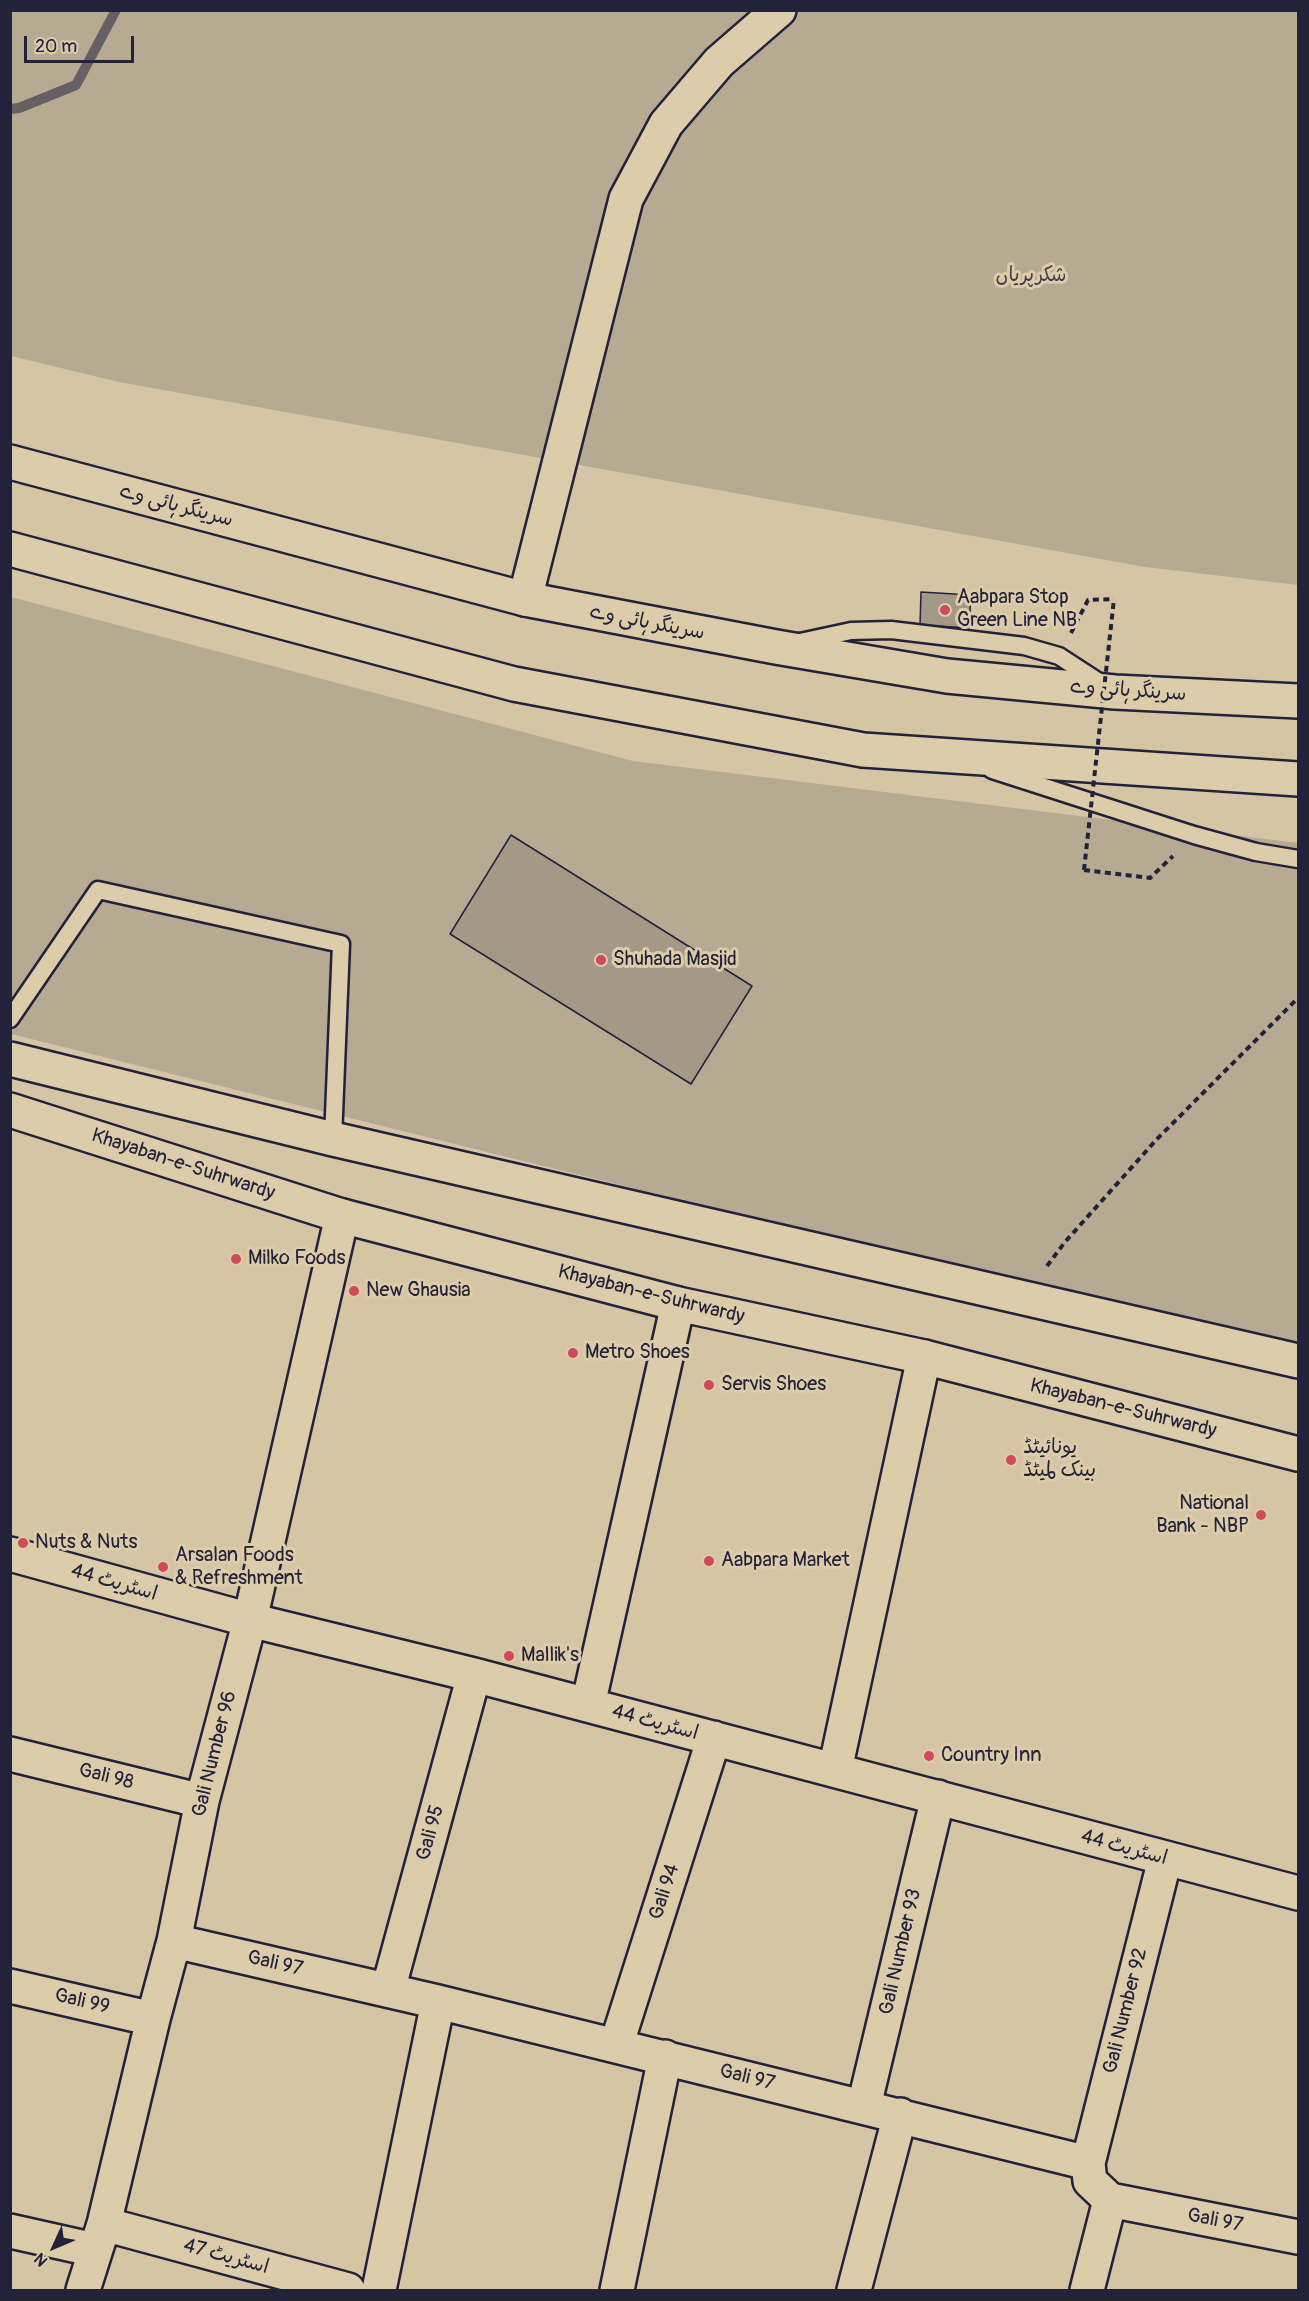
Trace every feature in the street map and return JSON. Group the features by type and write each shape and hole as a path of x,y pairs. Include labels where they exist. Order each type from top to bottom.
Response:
{"main road":[{"path":"525,599 626,199 666,124 719,62 779,10"},
{"name":"سرینگر ہائی وے","path":"10,462 525,599 776,647 947,676 1115,692 1299,701"},
{"path":"18,553 514,684 863,750 1299,778"},
{"path":"10,1059 333,1139 1299,1361"},
{"name":"Khayaban-e-Suhrwardy","path":"10,1110 342,1216 678,1304 924,1358 1299,1454"},
{"name":"Gali Number 96","path":"83,2290 100,2237 174,1941 202,1801 250,1620 342,1216"},
{"path":"588,1705 678,1304"},
{"path":"835,1770 924,1358"},
{"name":"اسٹریٹ 44","path":"10,1554 250,1620 474,1675 1299,1893"},
{"name":"Gali 95","path":"388,1990 474,1675"},
{"name":"Gali 94","path":"616,2046 714,1738"},
{"name":"Gali 98","path":"10,1754 202,1801"},
{"name":"Gali Number 93","path":"864,2106 938,1797"},
{"name":"Gali Number 92","path":"1088,2163 1165,1859"},
{"name":"Gali 97","path":"174,1941 438,2002 1088,2163"},
{"name":"Gali 99","path":"10,1986 153,2019"},
{"path":"379,2290 438,2002"},
{"path":"617,2290 665,2058"},
{"path":"854,2290 900,2115"},
{"path":"1087,2290 1110,2200 1090,2181 1088,2163"},
{"name":"Gali 97","path":"1110,2200 1299,2237"},
{"name":"اسٹریٹ 47","path":"10,2231 100,2237 348,2290"}],"lane":[{"path":"776,647 851,631 891,630 1024,646 1059,656 1115,692"},
{"path":"954,757 1194,835 1256,852 1299,859"},
{"path":"10,1019 98,890 341,944 333,1139"}],"path":[{"path":"1059,656 1088,600 1114,599 1084,870 1150,878 1194,835"},
{"path":"1025,1298 1065,1242 1157,1139 1299,998"}],"green space":[{"name":"شکرپریاں","path":"11,11 1298,11 1298,585 1145,567 119,382 11,356"},
{"path":"11,597 633,761 1298,843 1298,1353 11,1034"}],"building":[{"name":"Aabpara Stop Green Line NB","path":"921,592 971,595 969,628 920,625"},
{"name":"Shuhada Masjid","path":"511,835 752,986 691,1084 450,934"}],"waterway":[{"path":"10,109 19,108 76,85 116,10"}],"place":[{"name":"Aabpara Stop Green Line NB","path":"945,610"},
{"name":"Shuhada Masjid","path":"601,960"},
{"name":"Milko Foods","path":"236,1259"},
{"name":"New Ghausia","path":"354,1291"},
{"name":"Metro Shoes","path":"573,1353"},
{"name":"Servis Shoes","path":"709,1385"},
{"name":"یونائیٹڈ بینک لمیٹڈ","path":"1011,1460"},
{"name":"National Bank - NBP","path":"1261,1515"},
{"name":"Nuts & Nuts","path":"23,1543"},
{"name":"Aabpara Market","path":"709,1561"},
{"name":"Arsalan Foods & Refreshment","path":"163,1567"},
{"name":"Mallik's","path":"509,1656"},
{"name":"Country Inn","path":"929,1756"}]}
